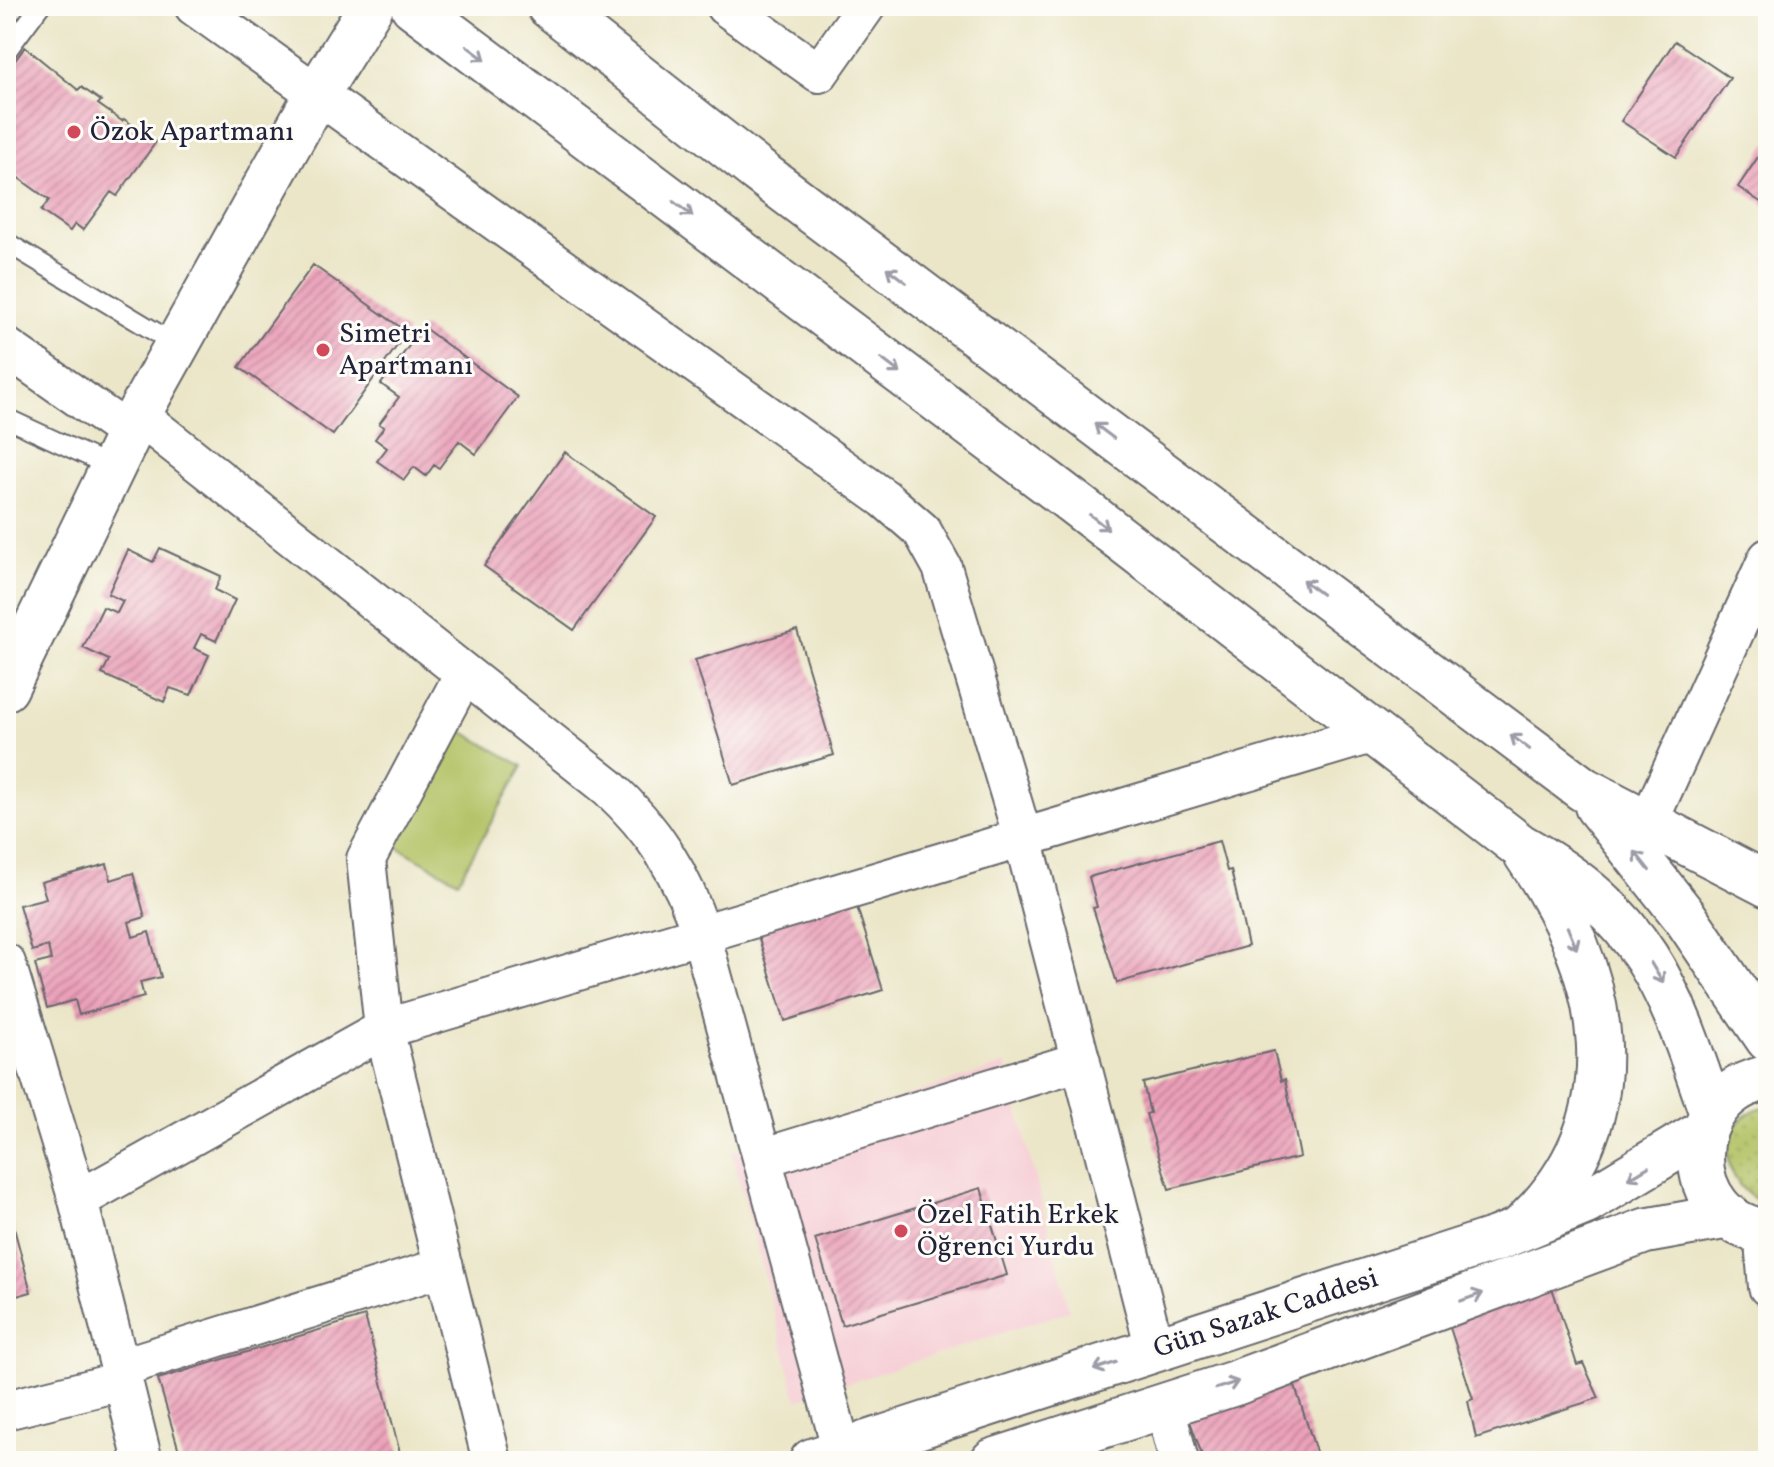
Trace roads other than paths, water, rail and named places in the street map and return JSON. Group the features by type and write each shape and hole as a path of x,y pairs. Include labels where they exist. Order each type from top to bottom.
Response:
{"street":[{"path":"194,6 905,513 922,531 942,567 1023,838 1155,1349"},
{"path":"6,688 126,438 317,94 371,6"},
{"path":"413,6 1520,846 1579,883 1605,906 1647,956 1676,1009 1708,1123 1700,1159 1706,1186 1753,1226 1768,1287"},
{"path":"549,6 757,170 1583,789 1768,885"},
{"path":"725,6 819,73 866,6"},
{"path":"6,347 126,438 464,674 608,787 649,829 681,879 701,934 762,1158 827,1456"},
{"path":"1648,823 1768,558"},
{"path":"464,674 366,859 384,1029 492,1461"},
{"path":"78,1200 384,1029 1374,733"},
{"path":"1583,789 1685,917 1768,1039"},
{"path":"1520,846 1543,878 1575,945 1598,1011 1601,1043 1598,1095 1583,1142 1555,1190 1520,1230"},
{"path":"6,963 78,1200 143,1461"},
{"path":"762,1158 1081,1061"},
{"name":"Gün Sazak Caddesi","path":"827,1456 1520,1230 1613,1187 1708,1123 1738,1088 1768,1078"},
{"name":"Gün Sazak Caddesi","path":"993,1461 1235,1383 1645,1231 1753,1226"},
{"path":"6,1410 444,1267"},
{"path":"1165,1406 1179,1461"}],"lane":[{"path":"6,52 40,6"},
{"path":"6,242 177,345"},
{"path":"6,418 126,438"}],"place":[{"name":"Özok Apartmanı","path":"74,132"},
{"name":"Simetri Apartmanı","path":"323,350"},
{"name":"Özel Fatih Erkek Öğrenci Yurdu","path":"901,1231"}]}
